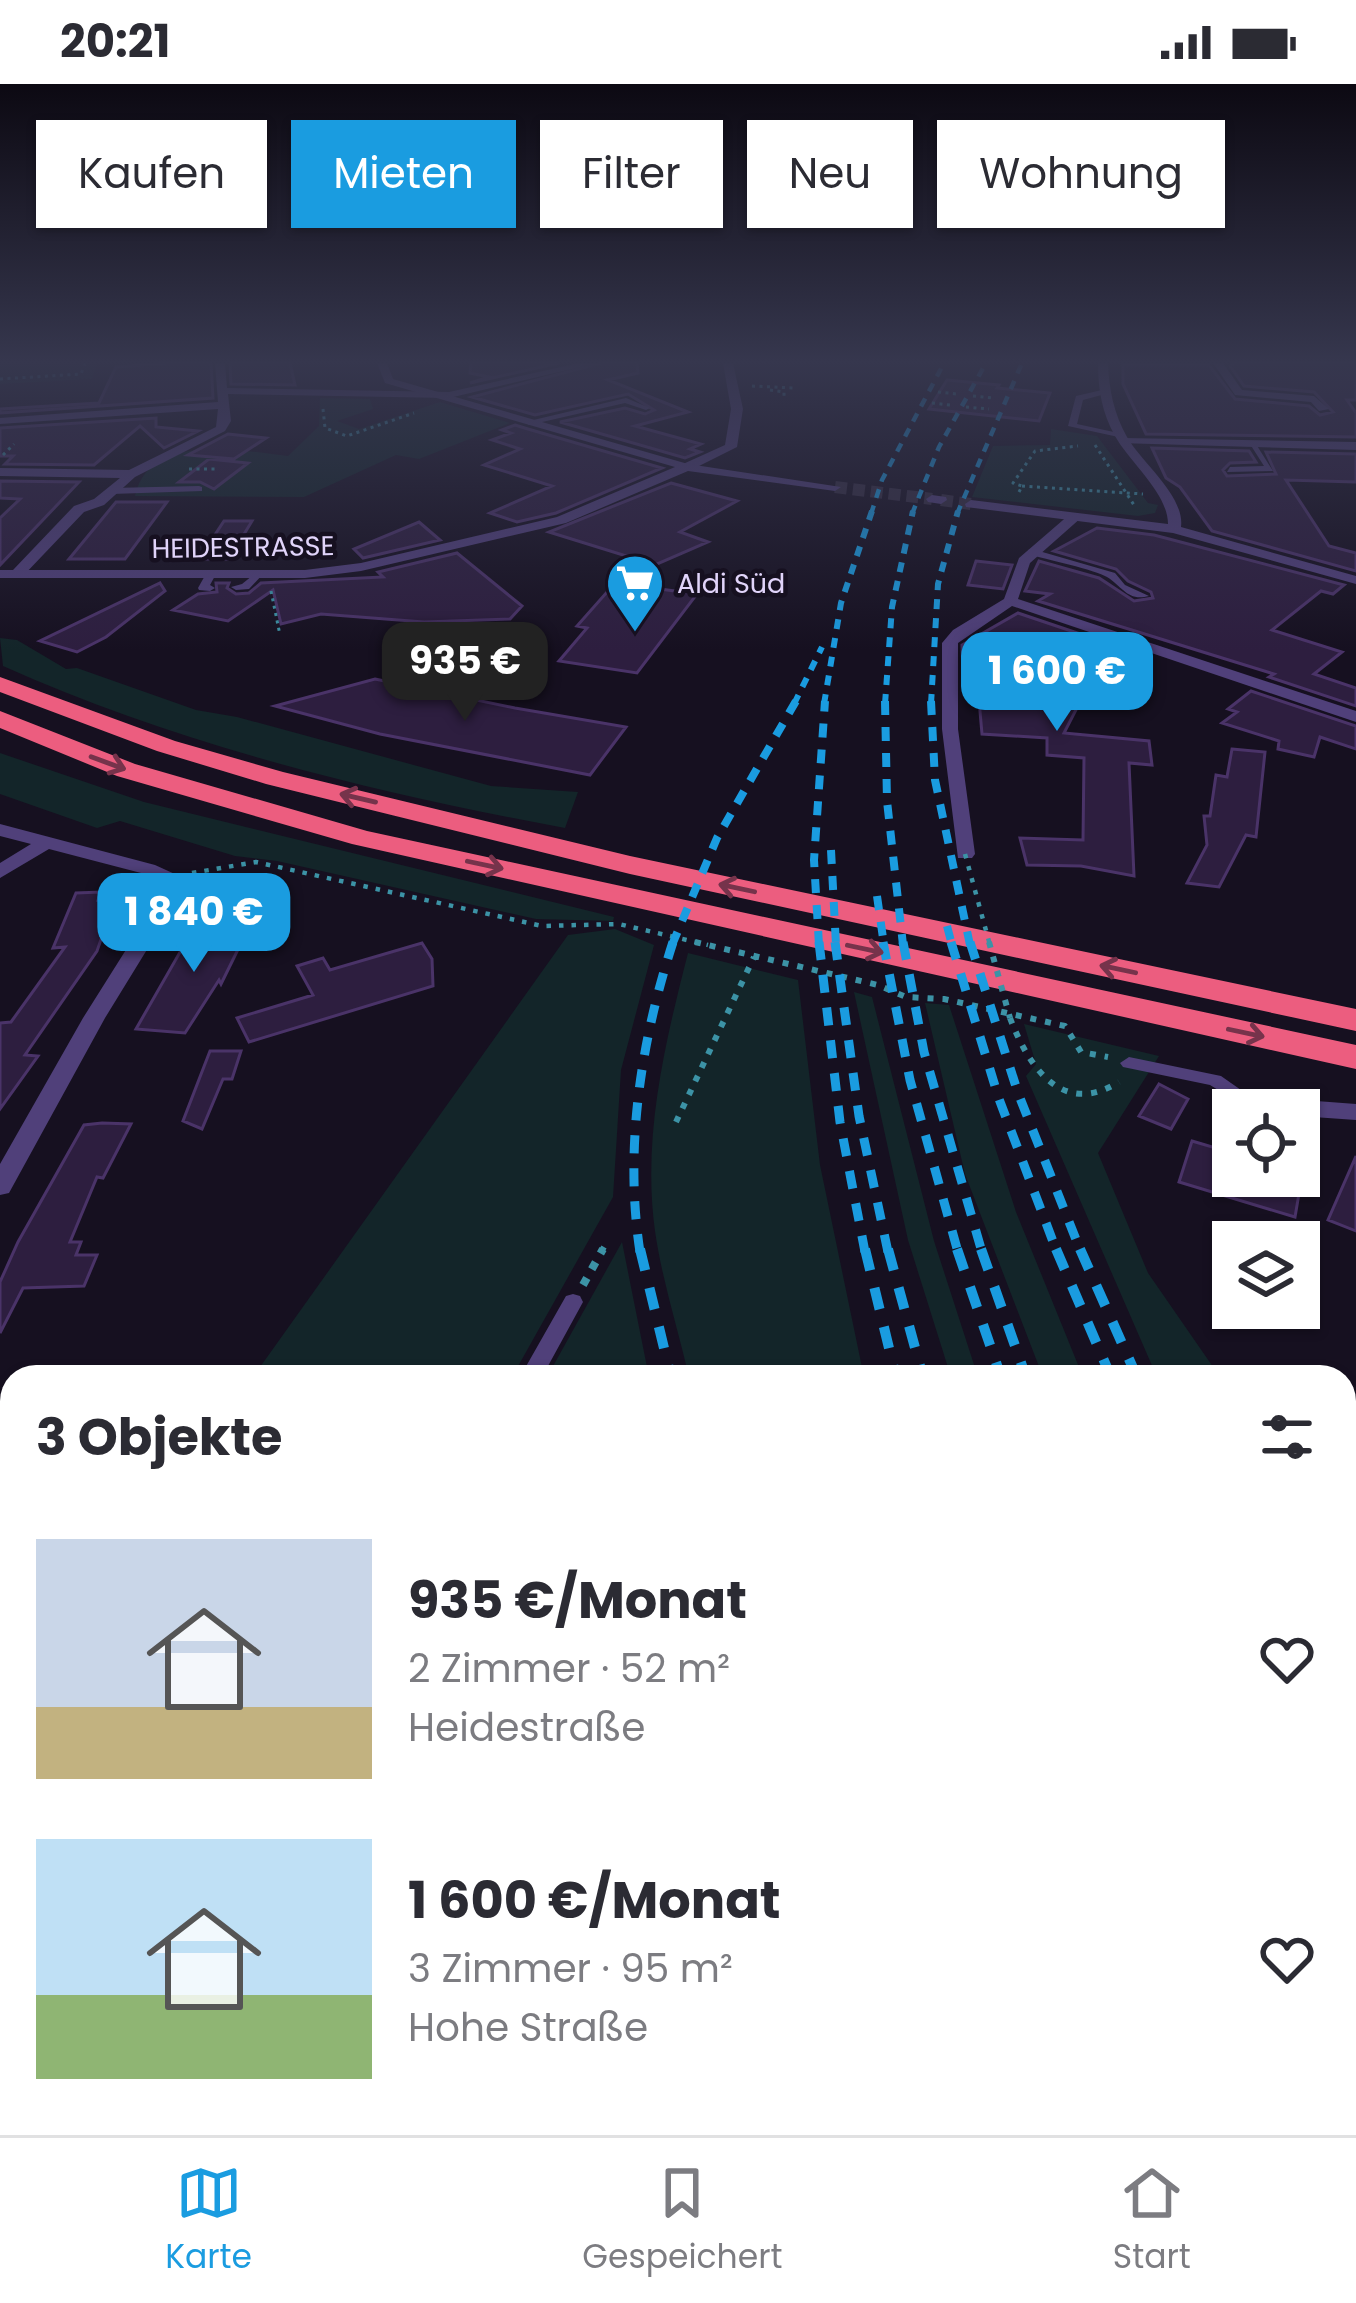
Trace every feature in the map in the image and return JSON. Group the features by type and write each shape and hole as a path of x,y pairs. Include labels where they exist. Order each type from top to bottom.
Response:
{"highway":[{"path":"0,684 166,746 275,778 630,865 1356,1020"},
{"path":"0,719 160,781 362,838 1356,1058"}],"street":[{"path":"18,573 79,509 163,459"},
{"path":"658,459 687,467 835,487"},
{"name":"HEIDESTRASSE","path":"0,574 207,586 262,574 362,567 562,520 706,459"},
{"path":"1137,459 1176,518 1174,530"},
{"path":"0,472 131,474"},
{"path":"971,504 1174,530 1356,580"},
{"path":"965,854 950,729 950,643 958,633 1010,601 1032,552 1075,517"},
{"path":"1010,601 1356,717"},
{"path":"0,830 170,879 168,905 94,1018 0,1186"},
{"path":"0,872 47,842"},
{"path":"1320,1109 1356,1112"}],"lane":[{"path":"1230,470 1270,469 1264,459"},
{"path":"111,491 199,489"},
{"path":"1032,552 1111,575 1120,586 1144,596"},
{"path":"238,589 262,574"},
{"path":"1129,1064 1215,1081 1228,1089"},
{"path":"538,1365 573,1302"}],"path":[{"path":"1030,459 1013,483 1128,493 1147,496 1153,503 1168,503"},
{"path":"1104,459 1141,510"},
{"path":"1016,498 1022,486"},
{"path":"262,574 280,635"},
{"path":"170,879 256,862 542,926 619,924 878,985 906,997 944,999 1065,1025 1081,1052 1129,1064 1117,1087 1088,1093 1061,1088 1033,1070 1010,1018 965,854"},
{"path":"676,1123 754,957"},
{"path":"573,1302 604,1247"}],"shaded area":[{"path":"165,459 388,459 304,497 135,496 144,475"},
{"path":"988,459 1114,459 1148,503 1158,505 1155,513 1138,516 972,497"},
{"path":"0,638 17,640 66,669 77,668 196,710 491,786 578,792 565,828 279,764 139,720 3,666"},
{"path":"0,753 144,802 614,917 613,921 536,919 277,861 235,856 120,821 97,828 0,794"},
{"path":"615,929 654,945 621,1070 613,1197 519,1365 262,1365 568,935"},
{"path":"688,953 798,980 820,1165 862,1365 686,1365 658,1249 652,1196 654,1125"},
{"path":"854,992 872,997 934,1241 974,1365 947,1365 908,1240"},
{"path":"925,1003 949,1005 1016,1212 1078,1365 1038,1365 965,1174"},
{"path":"1024,1024 1159,1056 1098,1153 1148,1273 1212,1365 1152,1365 1026,1076 1036,1064"},
{"path":"622,1242 647,1365 554,1365"}],"building":[{"path":"10,459 101,459 94,465 5,464"},
{"path":"209,459 248,463 214,489 200,482 179,482"},
{"path":"498,459 630,459 662,468 556,513 517,522 490,513 552,486 484,465"},
{"path":"1157,459 1256,462 1230,463 1223,470 1227,476 1276,474 1269,459 1356,459 1356,482 1286,480 1329,546 1356,553 1356,571 1212,531 1180,487 1166,478"},
{"path":"0,481 79,482 0,565 0,518 20,499 0,498"},
{"path":"671,483 737,501 680,532 708,542 655,565 549,532"},
{"path":"116,502 167,502 125,559 69,559"},
{"path":"224,521 252,521 229,559 199,559"},
{"path":"419,522 440,540 363,558 354,549"},
{"path":"1097,528 1154,535 1344,585 1333,594 1321,591 1272,630 1342,652 1314,674 1356,688 1356,706 1269,677 1274,674 1038,601 1050,594 1025,591 1039,561 1099,578 1134,601 1153,598 1116,569 1054,551"},
{"path":"457,553 522,606 510,619 424,622 321,614 281,624 273,590 228,621 173,610 198,594 217,592 216,583 229,583 227,588 236,594 249,593 261,583 383,577 378,572"},
{"path":"976,561 1012,565 1003,589 968,585"},
{"path":"160,583 165,591 106,637 77,652 40,641"},
{"name":"Aldi Süd","path":"615,583 697,594 637,673 559,661 587,628 577,626"},
{"path":"1018,613 1092,638 1055,661 1095,673 1064,733 1149,741 1152,765 1129,763 1134,876 1081,866 1027,865 1020,838 1083,840 1084,758 1047,755 1047,738 982,734 977,677 963,673 962,645"},
{"path":"375,679 626,727 590,775 380,734 275,706"},
{"path":"1251,691 1356,726 1356,749 1320,737 1314,757 1278,749 1279,741 1222,723 1237,712 1228,709"},
{"path":"1232,749 1265,752 1256,837 1246,835 1219,887 1187,883 1207,845 1204,816 1210,816 1216,775 1227,777"},
{"path":"101,892 98,900 115,899 97,951 25,1055 38,1056 0,1109 0,1023 11,1022 65,947 53,948 76,893"},
{"path":"199,919 251,923 221,984 219,980 185,1033 136,1029"},
{"path":"422,943 432,959 433,986 249,1042 237,1018 313,995 297,966 323,958 330,970"},
{"path":"210,1051 241,1051 232,1079 223,1079 202,1129 183,1121"},
{"path":"1159,1084 1188,1099 1171,1129 1139,1116"},
{"path":"131,1124 103,1178 97,1177 70,1242 81,1242 76,1255 97,1255 84,1286 23,1288 0,1333 0,1282 18,1242 84,1125"},
{"path":"1192,1141 1212,1147 1212,1192 1179,1182"},
{"path":"1356,1156 1356,1231 1328,1220"},
{"path":"1229,1197 1298,1197 1295,1217"}],"tunnel":[{"path":"835,487 932,499"},
{"path":"941,500 971,504"}],"railway":[{"path":"871,513 893,459"},
{"path":"913,512 934,459"},
{"path":"957,513 981,459"},
{"path":"885,703 892,607 913,512"},
{"path":"824,704 841,603 871,513"},
{"path":"931,703 938,584 957,513"},
{"path":"794,704 822,647"},
{"path":"672,944 717,838 796,701"},
{"path":"819,945 814,860 825,701"},
{"path":"885,703 887,801 903,945"},
{"path":"931,703 935,780 970,945"},
{"path":"831,850 836,945"},
{"path":"877,896 884,945"},
{"path":"947,926 952,945"},
{"path":"819,942 840,1122 865,1252"},
{"path":"835,942 859,1116 888,1252"},
{"path":"883,942 910,1080 958,1252"},
{"path":"903,942 924,1052 982,1251"},
{"path":"951,942 999,1099 1057,1252"},
{"path":"970,942 1018,1093 1081,1252"},
{"path":"640,1252 634,1174 638,1095 672,944"},
{"path":"640,1249 668,1365"},
{"path":"865,1249 893,1365"},
{"path":"888,1249 920,1365"},
{"path":"1056,1249 1106,1365"},
{"path":"1080,1249 1132,1365"},
{"path":"982,1251 1022,1365"},
{"path":"958,1252 997,1365"}],"place":[{"name":"Aldi Süd","path":"635,634"}]}
